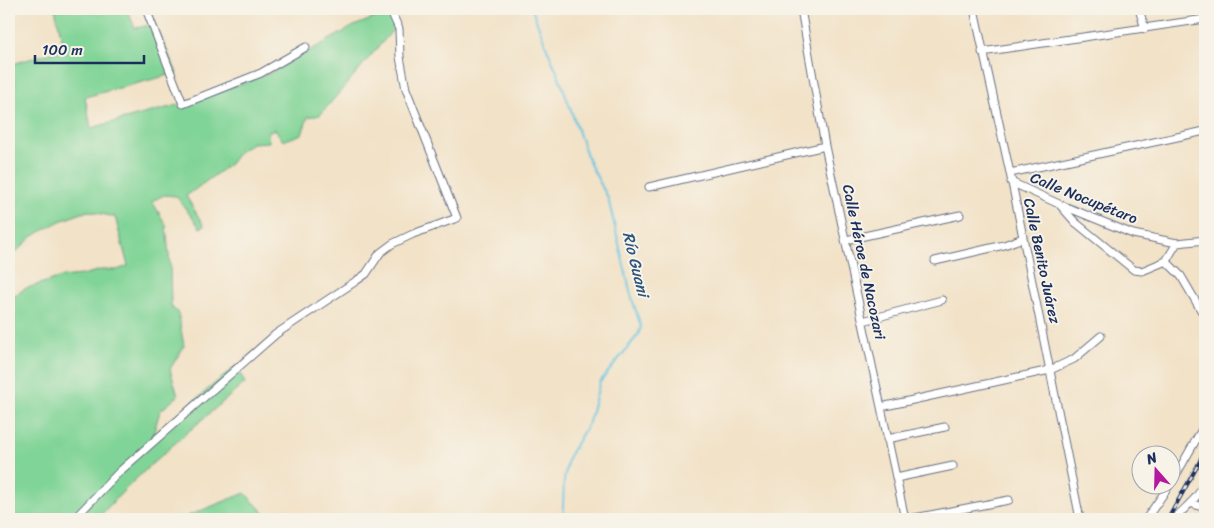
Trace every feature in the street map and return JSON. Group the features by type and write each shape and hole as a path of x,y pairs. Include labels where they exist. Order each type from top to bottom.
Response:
{"street":[{"path":"146,9 183,104 261,73 306,47"},
{"path":"74,519 119,472 276,334 366,274 380,253 392,244 457,218 406,89 400,57 399,29 390,9"},
{"name":"Calle Héroe de Nacozari","path":"801,9 825,146 905,519"},
{"name":"Calle Benito Juárez","path":"974,9 1010,174 1080,519"},
{"path":"1139,9 1145,29"},
{"path":"982,52 1205,19"},
{"path":"1010,174 1205,131"},
{"path":"649,187 825,146"},
{"name":"Calle Nocupétaro","path":"1011,182 1058,204 1126,231 1177,243 1205,240"},
{"path":"1058,204 1075,222 1134,270 1142,271 1166,261 1177,243"},
{"path":"846,240 960,215"},
{"path":"935,261 1023,238"},
{"path":"1166,261 1181,276 1205,317"},
{"path":"863,321 942,300"},
{"path":"881,408 1050,370 1074,359 1101,336"},
{"path":"1182,464 1205,424"},
{"path":"887,439 945,427"},
{"path":"896,478 953,466"},
{"path":"1178,519 1178,516 1198,496 1204,485 1205,476"},
{"path":"1146,519 1163,496"},
{"path":"909,519 1009,500"},
{"path":"1190,503 1205,508"}],"green space":[{"path":"55,9 127,9 135,28 155,24 177,73 85,97 91,128 189,102 268,74 354,26 391,11 399,29 392,31 320,115 308,117 302,134 283,141 275,129 268,132 269,142 252,143 239,152 230,164 186,196 204,226 200,228 176,196 164,195 152,201 166,225 171,306 178,313 184,346 170,369 178,396 160,411 153,435 236,366 245,383 150,466 97,519 9,519 9,300 24,289 61,277 82,275 101,270 117,270 128,266 115,217 88,211 60,221 33,236 16,252 9,253 9,65 64,49"},
{"path":"245,493 270,519 165,519 185,517"},
{"path":"288,510 291,519 270,519"}],"waterway":[{"name":"Río Guani","path":"532,9 558,74 590,164 608,198 631,295 641,327 638,335 600,382 589,422 568,458 564,480 563,506 565,519"}],"railway":[{"path":"1168,519 1199,463 1205,448"}]}
